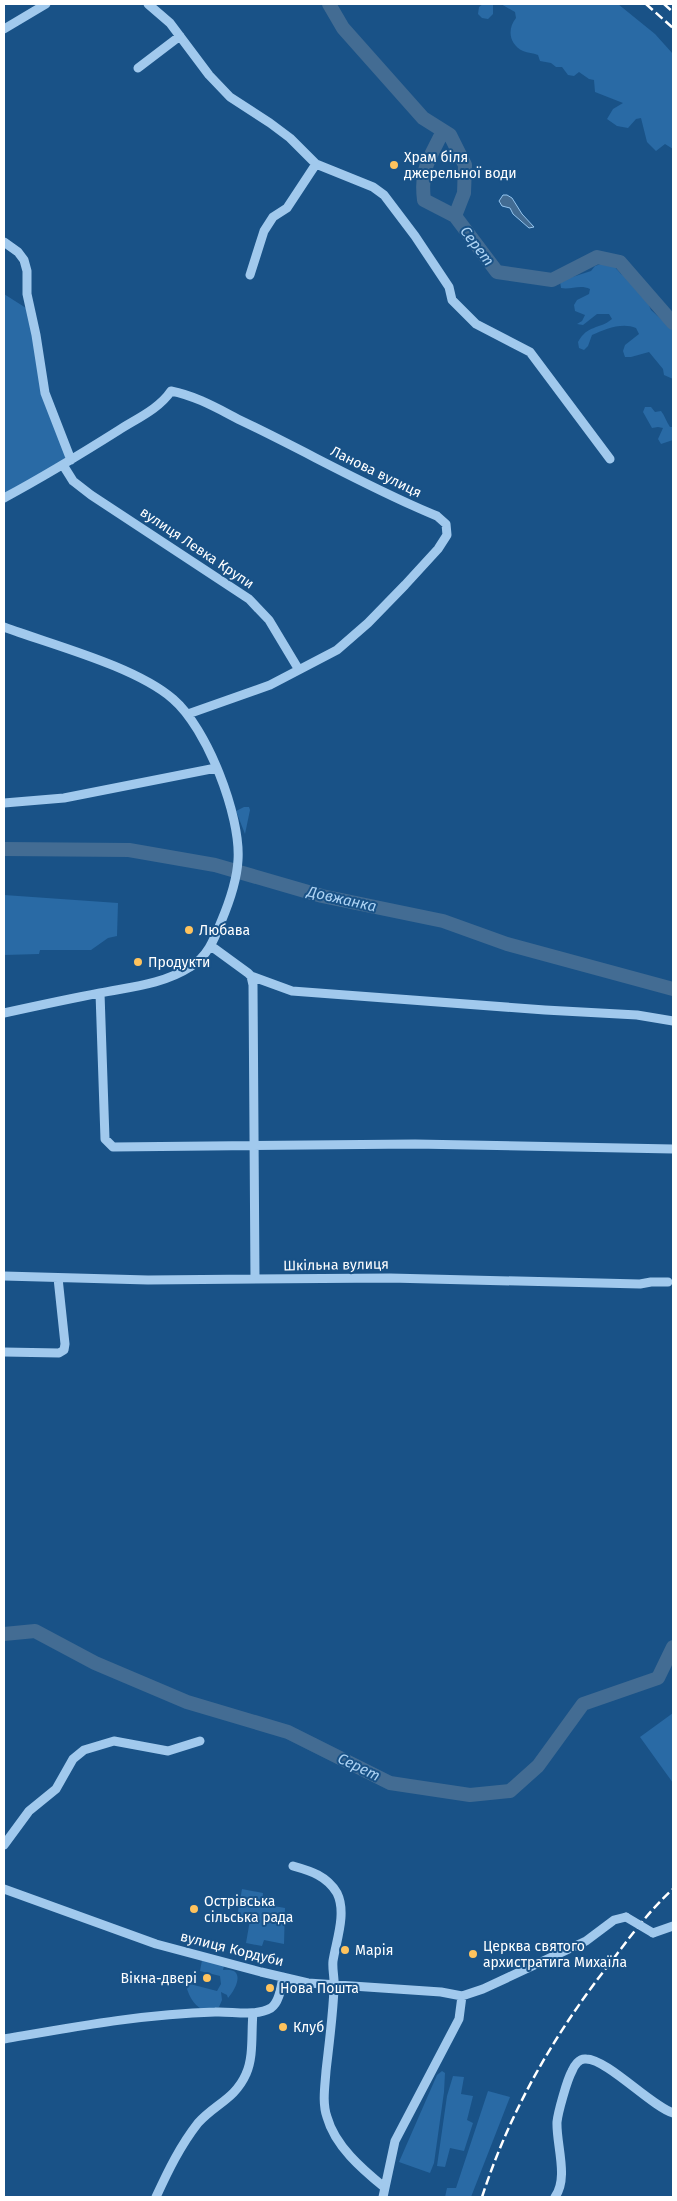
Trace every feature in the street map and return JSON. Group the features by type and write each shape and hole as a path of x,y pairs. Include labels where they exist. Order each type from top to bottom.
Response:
{"street":[{"path":"4,29 46,4"},
{"path":"148,4 158,11 180,36 209,75 230,97 270,122 290,138 316,164 373,187 384,195 415,236 449,287 452,300 476,324 530,352 610,459"},
{"path":"138,68 180,36"},
{"path":"250,275 264,231 273,217 287,208 305,184 316,164"},
{"name":"вулиця Левка Крупи","path":"4,242 18,252 24,260 27,271 27,294 36,335 45,393 73,481 91,495 249,599 269,620 299,670"},
{"name":"Ланова вулиця","path":"4,498 148,412 166,399 170,391 188,394 362,482 437,516 446,524 448,534 438,549 368,623 337,650 270,685 188,714"},
{"path":"4,627 134,676 172,698 188,714 208,748 238,836 238,861 235,880 224,915 211,946 203,957 191,967 174,976 4,1013"},
{"path":"4,803 64,798 216,768"},
{"path":"211,946 251,976 292,990 545,1010 637,1015 673,1020"},
{"path":"251,976 254,1019 256,1279"},
{"path":"100,993 105,1139 113,1147 415,1144 673,1149"},
{"name":"Шкільна вулиця","path":"4,1276 58,1278 390,1278 640,1284 668,1282"},
{"path":"4,1352 59,1353 64,1350 58,1278"},
{"path":"4,1845 29,1811 56,1789 73,1759 84,1750 114,1741 168,1752 200,1741"},
{"path":"293,1866 316,1872 338,1894 341,1918 333,1964 335,1985 324,2096 326,2117 351,2157 384,2187"},
{"name":"вулиця Кордуби","path":"4,1889 156,1944 282,1977 308,1983 441,1992 462,1996"},
{"path":"383,2197 395,2142 459,2019 462,1996 483,1989 586,1941 614,1920 626,1917 653,1932 673,1926"},
{"path":"4,2040 106,2022 162,2015 216,2012 253,2013 273,2006 278,1997 282,1977"},
{"path":"156,2197 186,2140 199,2122 216,2106 230,2098 247,2073 250,2061 253,2013"},
{"path":"555,2197 560,2185 561,2150 557,2123 558,2114 571,2073 581,2060 586,2058 600,2064 671,2112 673,2102"}],"shaded area":[{"path":"483,4 493,4 493,14 488,19 482,18 478,14 479,7"},
{"path":"501,4 618,4 655,34 673,54 673,149 665,144 656,151 647,142 641,118 636,119 628,128 617,126 607,119 613,109 623,103 595,92 594,80 579,72 574,76 568,75 562,67 556,67 551,63 540,61 538,55 518,48 511,36 511,27 516,18 515,12"},
{"path":"503,195 512,198 522,214 534,227 529,228 513,214 510,208 502,206 499,201"},
{"path":"607,262 641,287 651,310 673,330 673,379 664,375 663,369 649,352 625,357 623,351 625,345 639,334 636,328 631,326 619,326 592,335 588,346 584,350 579,348 578,342 586,332 612,319 609,314 597,314 583,325 577,324 582,321 585,315 575,311 574,305 577,300 589,294 590,289 583,287 561,288 560,281 591,271 595,266"},
{"path":"4,294 26,308 66,457 63,461 4,494"},
{"path":"645,407 651,407 655,412 661,411 670,427 673,427 673,440 661,444 658,439 663,428 652,428 643,412"},
{"path":"249,807 250,810 245,834 236,811"},
{"path":"4,895 118,903 117,936 108,938 91,950 40,950 39,954 4,955"},
{"path":"673,1713 673,1783 640,1737"},
{"path":"242,1889 263,1893 262,1904 285,1908 284,1944 264,1940 262,1946 246,1943 250,1920 237,1917"},
{"path":"202,1960 224,1966 223,1970 235,1972 238,1979 228,1998 227,1995 221,1992 222,2000 219,2007 205,2011 194,2002 187,1989 190,1984 217,1991 221,1984 220,1976 200,1971"},
{"path":"442,2071 445,2073 444,2092 434,2163 430,2173 399,2162 437,2075"},
{"path":"453,2076 464,2077 461,2094 473,2096 467,2120 473,2123 464,2151 450,2148 445,2167 437,2166 447,2096"},
{"path":"488,2091 510,2097 471,2197 445,2197 447,2188 456,2188"}],"waterway":[{"name":"Серет","path":"329,4 343,28 423,118 450,135 465,165 464,193 455,216 497,272 552,280 597,257 620,262 673,323"},
{"path":"443,131 430,156 425,171 423,180 424,200 455,216"},
{"name":"Довжанка","path":"4,849 129,850 215,865 322,896 443,921 507,944 673,989"},
{"name":"Серет","path":"4,1634 35,1631 95,1663 187,1702 288,1732 390,1783 470,1795 510,1791 538,1766 583,1704 658,1678 673,1647"}],"railway":[{"path":"646,4 673,28"},
{"path":"664,4 673,12"},
{"path":"482,2197 507,2132 554,2042 628,1940 649,1913 673,1889"}],"place":[{"name":"Храм біля джерельної води","path":"394,165"},
{"name":"Любава","path":"189,930"},
{"name":"Продукти","path":"138,962"},
{"name":"Острівська сільська рада","path":"194,1909"},
{"name":"Марія","path":"345,1950"},
{"name":"Церква святого архистратига Михаїла","path":"473,1954"},
{"name":"Вікна-двері","path":"207,1978"},
{"name":"Нова Пошта","path":"270,1988"},
{"name":"Клуб","path":"283,2027"}]}
